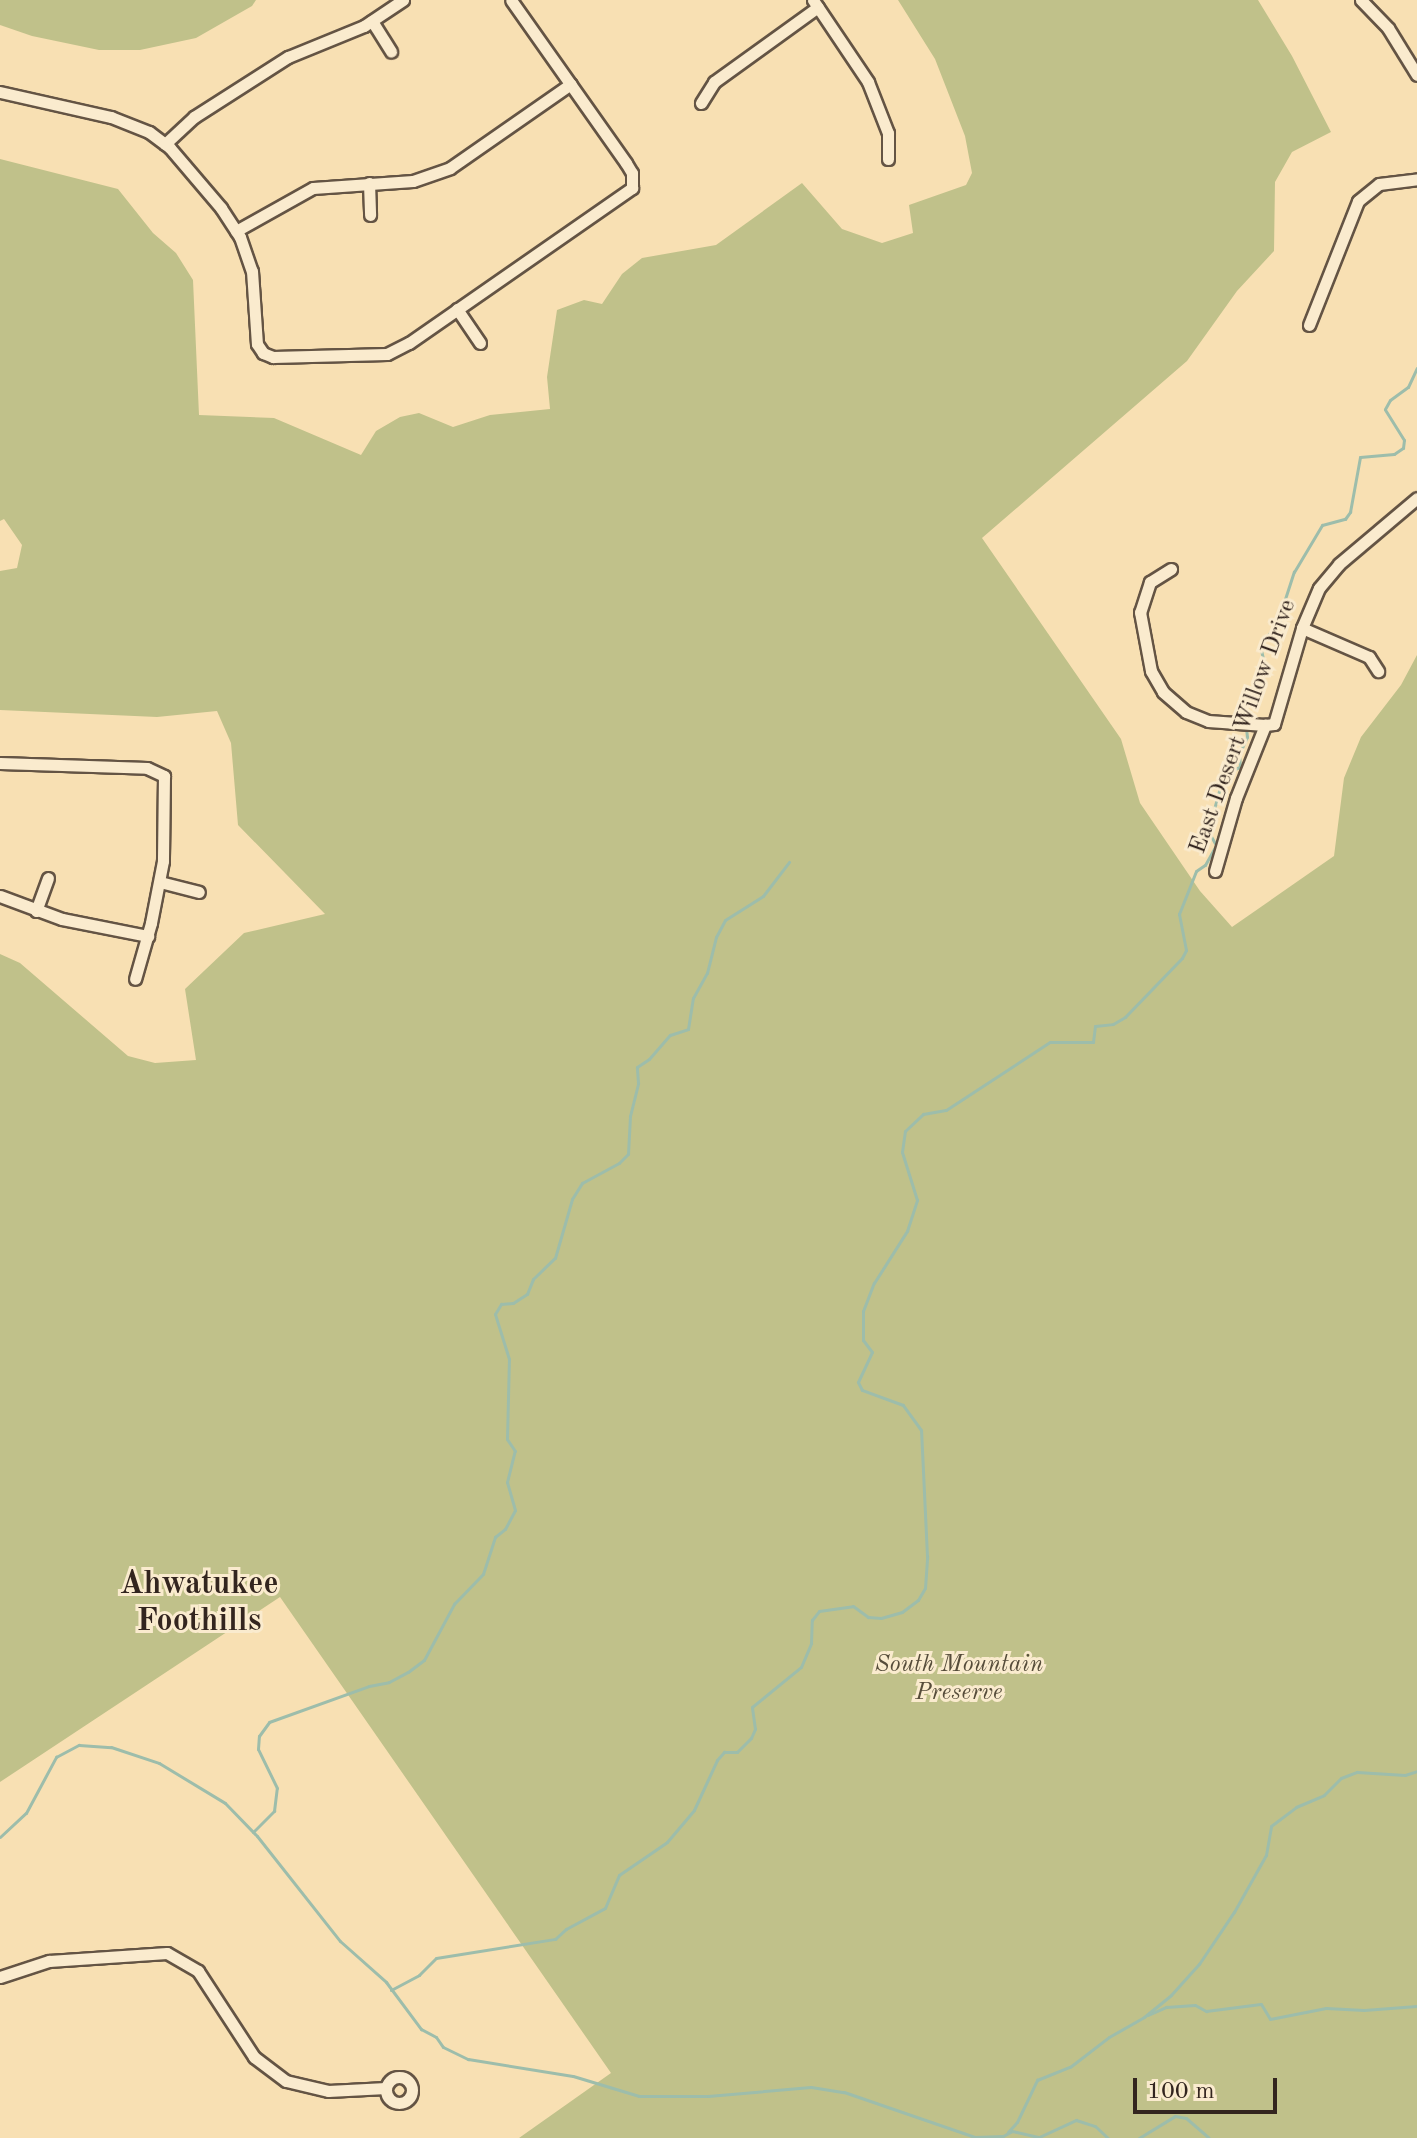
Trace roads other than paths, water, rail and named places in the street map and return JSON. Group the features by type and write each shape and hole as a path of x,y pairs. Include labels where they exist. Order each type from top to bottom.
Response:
{"street":[{"path":"165,144 194,117 288,57 372,21 403,0"},
{"path":"0,92 111,117 149,132 165,144 236,231 252,271 257,344 263,353 273,357 387,354 632,188 632,173 626,163 511,0"},
{"path":"1361,0 1388,28 1417,75"},
{"path":"701,103 714,82 816,4 868,82 888,133 888,159"},
{"path":"372,21 391,52"},
{"path":"236,231 313,188 413,181 450,168 571,84"},
{"path":"1309,325 1358,201 1379,184 1417,179"},
{"path":"369,183 370,215"},
{"path":"457,309 480,343"},
{"name":"East Desert Willow Drive","path":"1215,871 1236,798 1265,725 1274,724 1302,628 1319,588 1339,564 1417,498"},
{"path":"1171,569 1150,582 1140,612 1156,682 1186,712 1208,721 1265,725"},
{"path":"1302,628 1369,657 1378,671"},
{"path":"0,763 147,768 164,776 160,882 135,979"},
{"path":"36,911 48,878"},
{"path":"160,882 199,892"},
{"path":"0,896 36,911 148,936"},
{"path":"0,1977 49,1961 167,1953 198,1971 254,2057 286,2081 328,2091 386,2088"}],"waterway":[{"path":"391,1990 419,1975 436,1958 555,1939 566,1929 605,1908 619,1875 667,1842 694,1810 717,1760 724,1752 737,1752 751,1738 755,1729 752,1707 801,1667 811,1643 812,1620 819,1611 853,1606 868,1617 881,1618 902,1612 918,1600 925,1588 927,1556 921,1430 903,1405 862,1390 858,1382 872,1352 863,1340 863,1311 874,1283 907,1231 917,1200 902,1152 905,1131 923,1114 946,1110 1050,1042 1093,1042 1095,1026 1113,1024 1125,1017 1182,958 1186,950 1179,914 1196,871 1205,865 1216,845 1208,831 1219,791 1232,770 1240,767 1239,754 1247,737 1244,710 1264,663 1260,645 1284,615 1284,602 1294,572 1322,525 1345,519 1350,512 1360,457 1394,454 1403,448 1404,440 1385,409 1390,400 1408,387 1417,368"},
{"path":"253,1832 274,1811 277,1788 258,1749 259,1736 269,1722 369,1686 389,1682 408,1672 424,1660 454,1604 483,1574 495,1537 505,1529 515,1510 507,1482 515,1451 507,1439 509,1359 495,1314 501,1304 513,1303 527,1294 533,1279 555,1258 572,1199 582,1183 619,1163 628,1154 630,1116 638,1083 637,1067 649,1059 670,1035 688,1029 693,998 707,973 716,937 725,920 763,896 789,862"},
{"path":"0,1837 26,1813 56,1757 79,1745 111,1747 159,1763 225,1803 257,1836 340,1941 386,1982 421,2029 436,2037 443,2047 468,2059 573,2076 639,2096 708,2096 811,2087 844,2092 975,2137 1003,2136 1012,2131 1039,2137 1076,2120 1095,2126 1108,2138"},
{"path":"1008,2132 1017,2122 1037,2080 1070,2067 1109,2037 1144,2017 1171,1995 1199,1964 1234,1912 1266,1855 1271,1826 1296,1807 1324,1795 1341,1778 1357,1772 1405,1775 1417,1771"},
{"path":"1148,2015 1166,2007 1195,2005 1206,2011 1261,2004 1270,2019 1326,2008 1364,2010 1417,2006"},
{"path":"1139,2138 1175,2116 1186,2118 1209,2138"}],"district":[{"name":"Ahwatukee Foothills","path":"199,1604"}],"park label":[{"name":"South Mountain Preserve","path":"959,1680"}]}
